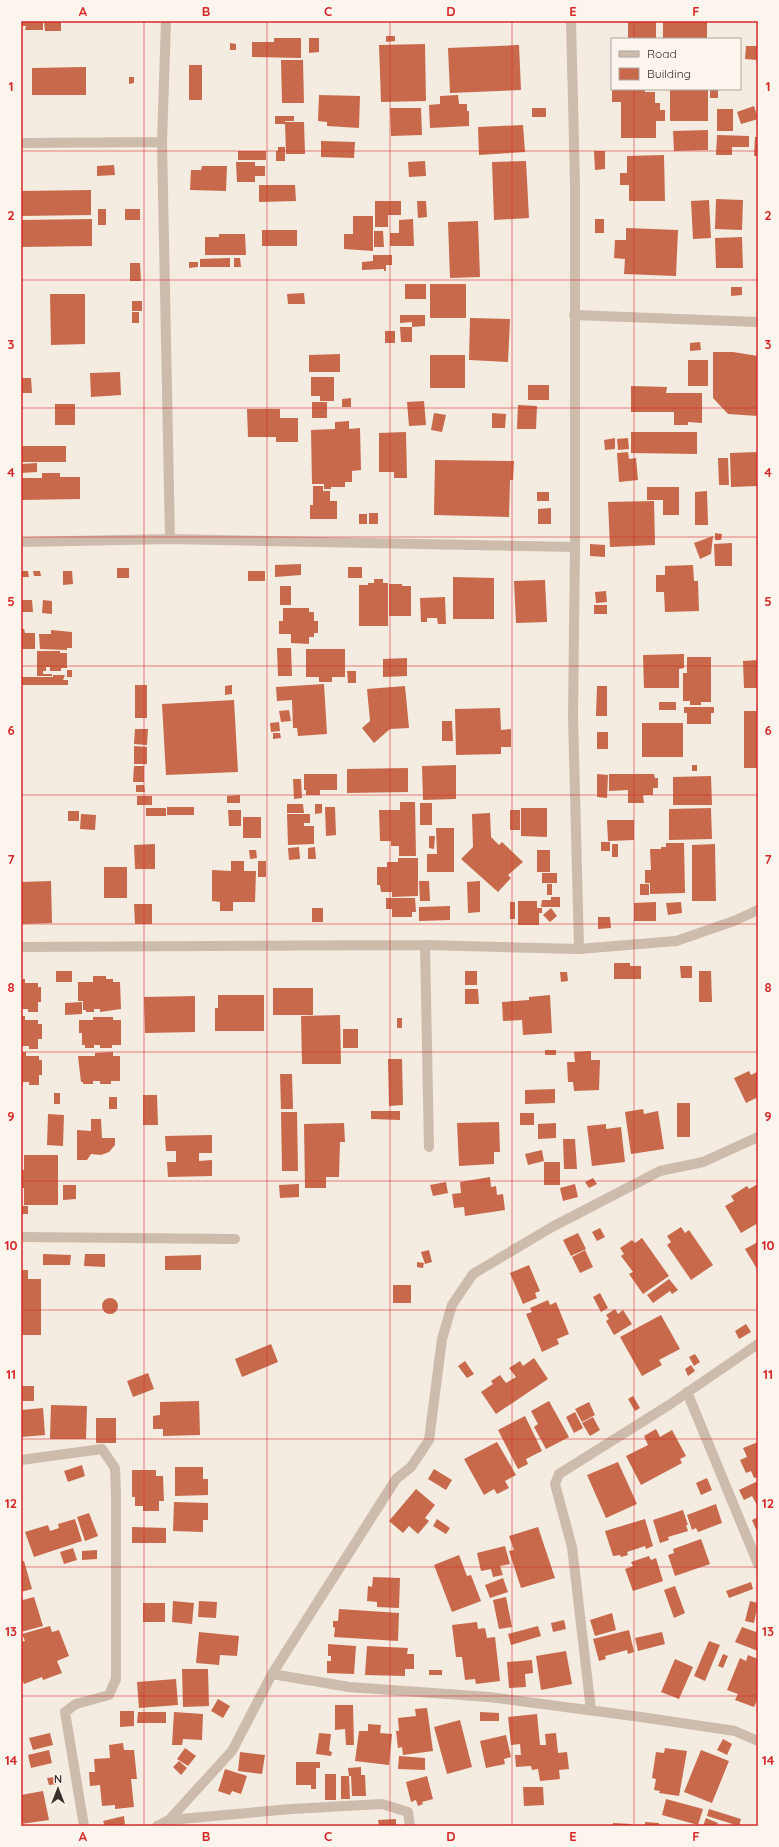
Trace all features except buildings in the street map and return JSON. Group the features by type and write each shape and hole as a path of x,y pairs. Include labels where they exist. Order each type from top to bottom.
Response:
{"street":[{"path":"166,21 162,142 170,539"},
{"path":"571,21 575,184 575,547 573,716 579,949"},
{"path":"21,142 162,142"},
{"path":"574,315 758,322"},
{"path":"21,542 170,539 575,547"},
{"path":"21,947 425,945 579,949 676,941 734,921 758,910"},
{"path":"425,945 430,1147"},
{"path":"157,1826 169,1820 232,1751 272,1674 396,1479 411,1467 429,1440 442,1339 452,1305 473,1274 552,1227 660,1171 703,1162 758,1137"},
{"path":"21,1237 235,1239"},
{"path":"591,1710 572,1548 555,1484 560,1474 758,1344"},
{"path":"687,1392 758,1564"},
{"path":"21,1460 102,1449 115,1468 117,1536 116,1679 109,1695 76,1704 65,1712 84,1826"},
{"path":"272,1674 349,1686 488,1697 591,1710 735,1732 758,1741"},
{"path":"169,1820 291,1809 382,1804 408,1812 410,1826"}]}
